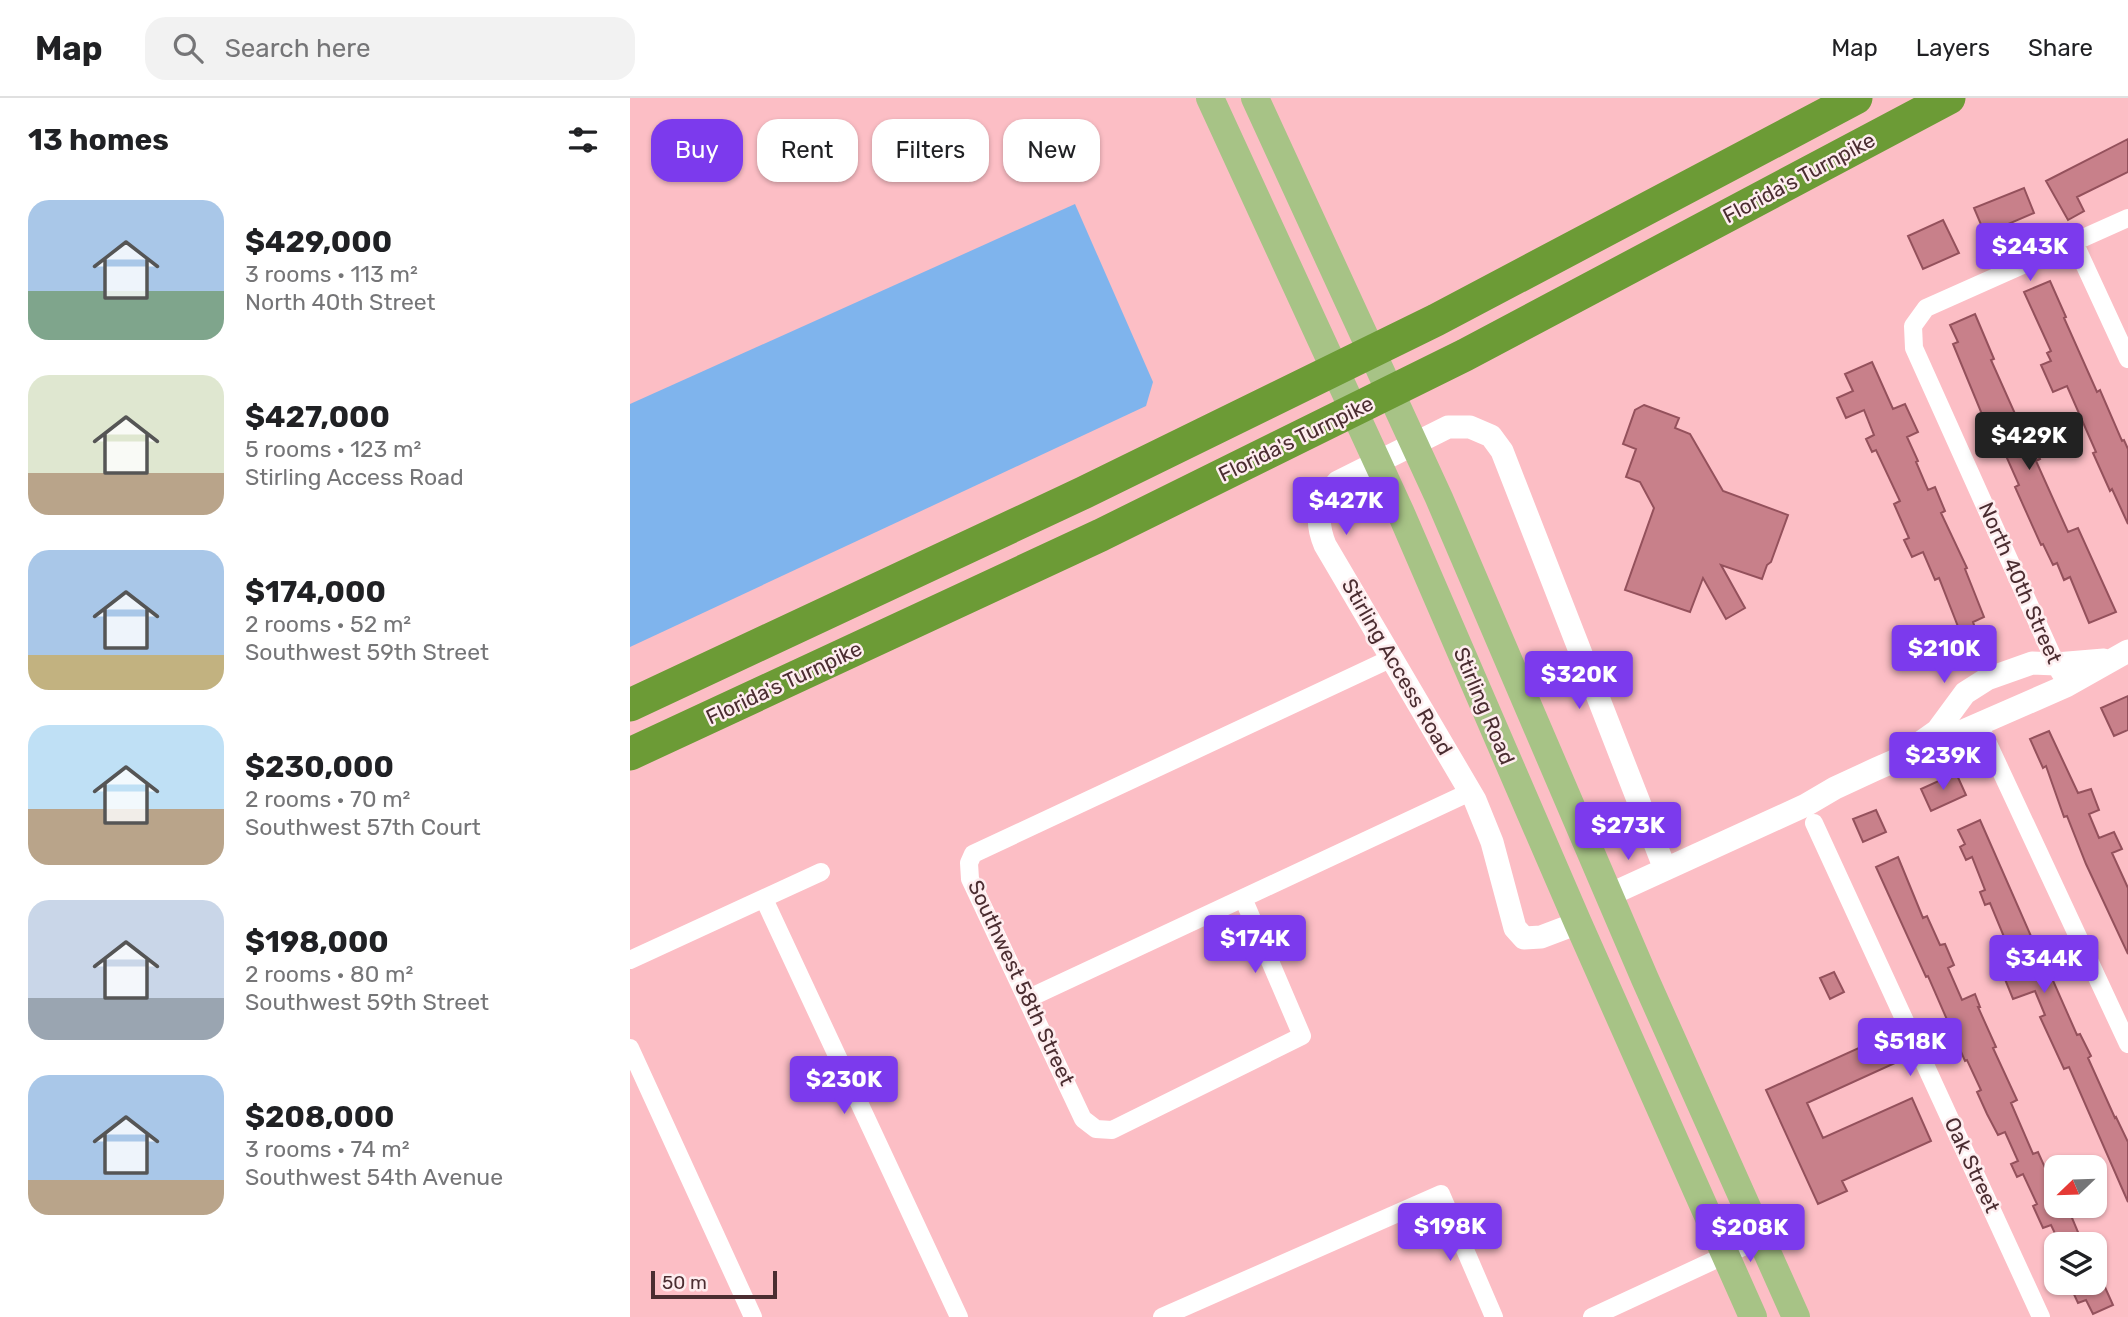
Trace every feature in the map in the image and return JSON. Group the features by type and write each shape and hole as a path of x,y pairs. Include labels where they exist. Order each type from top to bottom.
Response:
{"highway":[{"name":"Florida's Turnpike","path":"630,705 1083,493 1424,326 1856,98"},
{"name":"Florida's Turnpike","path":"630,754 1101,535 1465,355 1949,98"}],"main road":[{"name":"Stirling Road","path":"1210,98 1400,511 1578,923 1753,1317"},
{"name":"Stirling Road","path":"1255,98 1439,498 1609,895 1796,1317"}],"street":[{"path":"2128,218 2074,242 2128,359"},
{"name":"North 40th Street","path":"2066,686 1913,348 1913,326 1926,308 2074,242"},
{"name":"Stirling Access Road","path":"1578,923 1541,937 1524,938 1516,928 1492,842 1470,792 1319,531 1320,512 1325,496 1338,482 1448,426 1470,427 1491,436 1502,451 1665,869"},
{"path":"1891,763 1937,731 1965,693 1987,679 2032,663 2056,664 2119,655"},
{"path":"1609,895 1891,763 2066,686 2119,655"},
{"name":"Southwest 58th Street","path":"1243,898 1302,1036 1112,1130 1096,1129 1083,1119 970,879 969,863 974,854 1392,659"},
{"path":"1985,737 2128,1044"},
{"path":"1027,999 1470,792"},
{"name":"Oak Street","path":"1814,823 2041,1317"},
{"path":"630,960 821,872"},
{"path":"764,899 959,1317"},
{"path":"630,1048 753,1317"},
{"path":"1162,1317 1441,1194 1494,1317"},
{"path":"1592,1317 1760,1239"}],"water":[{"path":"1075,204 1153,382 1146,406 630,647 630,404"}],"building":[{"path":"2128,139 2128,172 2077,197 2084,211 2068,220 2046,181"},
{"path":"2024,188 2034,213 1985,234 1974,208"},
{"path":"1943,220 1959,253 1923,269 1908,236"},
{"path":"2050,281 2097,392 2100,390 2128,449 2128,524 2093,453 2096,452 2067,386 2053,392 2041,365 2051,361 2047,353 2051,351 2024,292"},
{"path":"1975,314 1994,359 1991,360 2020,425 2024,423 2040,459 2036,461 2068,532 2078,528 2116,612 2089,623 2070,577 2064,580 2057,563 2053,565 2043,544 2041,545 2015,487 2019,485 1991,422 1986,424 1953,344 1958,342 1950,325"},
{"path":"1872,362 1893,409 1905,404 1918,432 1907,437 1928,490 1935,487 1945,511 1941,513 1967,568 1965,569 1984,617 1973,622 1984,653 1968,659 1939,578 1935,580 1923,552 1912,557 1904,540 1909,538 1894,504 1900,501 1876,450 1872,452 1866,439 1874,435 1864,410 1846,418 1837,398 1853,391 1845,374"},
{"path":"1644,405 1679,418 1675,428 1690,434 1723,491 1788,515 1762,579 1721,565 1745,608 1726,619 1703,578 1690,612 1625,590 1654,508 1640,482 1626,477 1636,449 1623,444 1635,410"},
{"path":"2128,696 2128,730 2114,736 2101,708"},
{"path":"2049,731 2078,793 2091,789 2099,810 2089,814 2099,838 2114,832 2122,849 2112,853 2128,888 2128,954 2067,816 2064,817 2046,766 2043,768 2030,739"},
{"path":"1956,773 1966,795 1931,811 1921,789"},
{"path":"1876,810 1886,832 1863,842 1853,819"},
{"path":"1980,820 2038,952 2040,951 2077,1035 2080,1034 2091,1056 2088,1058 2128,1142 2128,1202 2069,1067 2064,1069 2040,1017 2045,1015 2035,991 2013,999 1998,962 2012,956 1990,903 1985,905 1980,892 1985,890 1972,857 1966,860 1960,847 1965,844 1958,830"},
{"path":"1898,857 1923,918 1927,916 1940,945 1945,944 1954,965 1948,968 1962,1000 1975,994 1996,1047 1993,1048 2017,1100 2011,1103 2033,1154 2038,1152 2044,1165 2044,1218 2072,1218 2078,1232 2054,1232 2051,1225 2043,1228 2033,1206 2037,1204 2023,1174 2017,1177 2011,1164 2018,1161 2005,1132 1998,1135 1987,1114 1977,1092 1981,1090 1967,1060 1965,1061 1876,867"},
{"path":"1834,972 1844,992 1830,999 1820,978"},
{"path":"1883,1037 1895,1063 1807,1103 1823,1138 1912,1098 1931,1141 1842,1181 1847,1191 1818,1204 1766,1090"},
{"path":"2107,1292 2113,1305 2093,1314 2086,1300 2078,1303 2074,1295 2107,1295"}]}
